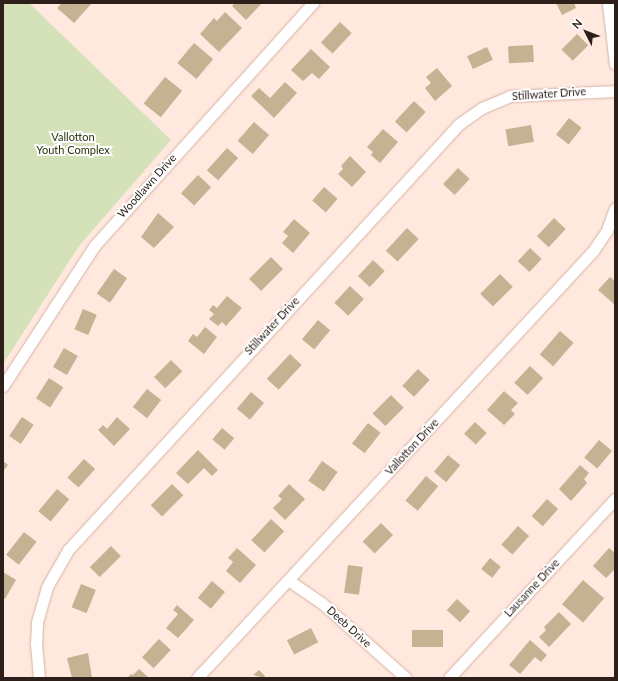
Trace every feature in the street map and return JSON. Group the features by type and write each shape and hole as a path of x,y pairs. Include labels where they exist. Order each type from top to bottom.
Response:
{"street":[{"name":"Woodlawn Drive","path":"3,386 95,245 313,3"},
{"path":"608,3 615,64"},
{"name":"Stillwater Drive","path":"39,678 36,644 37,622 47,587 68,550 459,124 482,108 510,96 615,91"},
{"name":"Vallotton Drive","path":"198,678 593,251 607,230 615,208"},
{"name":"Lausanne Drive","path":"450,678 615,499"},
{"name":"Deeb Drive","path":"288,580 323,604 406,678"}],"green space":[{"name":"Vallotton Youth Complex","path":"3,3 29,3 171,140 79,246 3,364"}],"building":[{"path":"62,3 92,3 74,23 57,8"},
{"path":"235,3 262,3 246,20 232,6"},
{"path":"556,3 574,3 576,8 562,15"},
{"path":"225,12 242,28 219,52 200,34 214,18 217,21"},
{"path":"340,22 352,33 333,53 321,42"},
{"path":"577,34 588,45 573,61 561,50"},
{"path":"194,43 213,59 196,79 177,63"},
{"path":"533,45 534,62 509,63 508,46"},
{"path":"487,47 493,60 473,69 467,56"},
{"path":"311,49 330,67 319,79 312,73 303,81 291,70"},
{"path":"437,68 452,86 435,101 425,88 431,83 426,77"},
{"path":"165,77 182,91 161,117 144,103"},
{"path":"285,82 297,93 274,118 251,96 259,88 270,98"},
{"path":"414,101 426,112 407,132 395,121"},
{"path":"569,118 582,128 569,144 556,135"},
{"path":"254,122 269,135 253,154 238,141"},
{"path":"531,125 534,142 508,146 505,130"},
{"path":"383,129 398,142 380,163 371,155 373,152 367,147"},
{"path":"227,148 238,158 218,180 207,170"},
{"path":"350,156 366,172 352,187 338,174 343,169 341,166"},
{"path":"458,168 470,179 455,195 443,184"},
{"path":"198,175 211,187 194,206 181,193"},
{"path":"324,187 338,199 326,212 312,201"},
{"path":"158,213 174,227 154,248 141,237"},
{"path":"554,218 566,229 549,247 537,236"},
{"path":"294,219 310,233 293,253 282,243 288,236 283,232"},
{"path":"407,228 419,239 398,262 386,251"},
{"path":"530,248 542,259 529,272 518,261"},
{"path":"271,257 283,269 261,291 249,279"},
{"path":"373,260 385,271 370,287 358,276"},
{"path":"114,269 127,278 110,303 97,294"},
{"path":"500,274 513,287 493,307 480,294"},
{"path":"610,277 615,281 615,305 598,290"},
{"path":"350,286 364,299 348,316 334,303"},
{"path":"227,296 242,308 226,326 222,322 218,326 209,319 214,314 209,310 213,305 217,308"},
{"path":"83,309 97,315 88,335 74,329"},
{"path":"318,320 330,330 314,349 302,339"},
{"path":"205,327 217,337 204,354 188,341 193,334 197,337"},
{"path":"560,331 574,343 553,366 540,354"},
{"path":"64,348 78,356 67,375 53,367"},
{"path":"290,354 302,365 279,390 267,379"},
{"path":"171,360 182,371 165,388 154,377"},
{"path":"530,366 543,378 527,395 514,383"},
{"path":"418,369 430,380 414,397 402,386"},
{"path":"49,378 63,387 50,407 36,398"},
{"path":"147,389 161,400 147,418 133,407"},
{"path":"504,391 518,403 511,410 515,414 504,425 487,410"},
{"path":"251,392 264,403 250,420 237,409"},
{"path":"391,395 404,408 385,426 373,413"},
{"path":"22,417 34,425 21,444 9,436"},
{"path":"117,417 130,429 114,446 98,430 103,425 107,429"},
{"path":"475,422 487,433 476,445 464,434"},
{"path":"368,423 381,433 365,453 352,443"},
{"path":"222,428 234,438 225,450 212,439"},
{"path":"599,440 612,451 597,469 584,458"},
{"path":"198,450 218,470 212,476 204,468 188,484 176,473"},
{"path":"448,455 460,465 446,482 434,472"},
{"path":"84,459 95,469 78,488 67,478"},
{"path":"3,461 8,465 3,471"},
{"path":"322,461 338,472 324,492 308,481"},
{"path":"580,465 589,473 584,479 587,483 571,501 559,489"},
{"path":"426,476 438,486 418,511 405,501"},
{"path":"172,484 183,495 162,517 151,505"},
{"path":"289,484 305,499 285,520 273,508 282,499 278,496"},
{"path":"57,489 69,499 51,521 38,511"},
{"path":"547,499 558,509 543,526 532,516"},
{"path":"271,519 284,531 264,552 251,540"},
{"path":"381,523 393,535 375,553 363,541"},
{"path":"518,526 529,536 512,555 501,545"},
{"path":"24,532 37,542 19,565 6,555"},
{"path":"111,546 121,556 100,577 90,567"},
{"path":"237,548 256,565 240,583 226,571 233,562 228,558"},
{"path":"609,548 615,553 615,569 606,578 593,566"},
{"path":"490,558 501,567 492,578 481,569"},
{"path":"348,565 363,567 359,595 344,593"},
{"path":"3,572 16,580 5,599 3,598"},
{"path":"583,580 604,598 583,623 562,604"},
{"path":"212,581 225,592 211,609 198,598"},
{"path":"81,584 96,590 86,613 72,607"},
{"path":"457,599 470,611 460,622 447,610"},
{"path":"177,605 194,620 178,638 166,628 178,614 173,610"},
{"path":"559,612 571,624 549,647 539,637 546,630 544,627"},
{"path":"311,628 318,642 294,655 287,640"},
{"path":"412,630 443,630 443,647 412,647"},
{"path":"159,639 171,650 154,668 142,657"},
{"path":"530,640 547,655 541,662 535,657 520,674 509,665"},
{"path":"88,653 92,678 72,678 67,658"},
{"path":"139,669 149,678 127,678 131,674 133,675"},
{"path":"259,670 265,676 264,678 253,675"}]}
